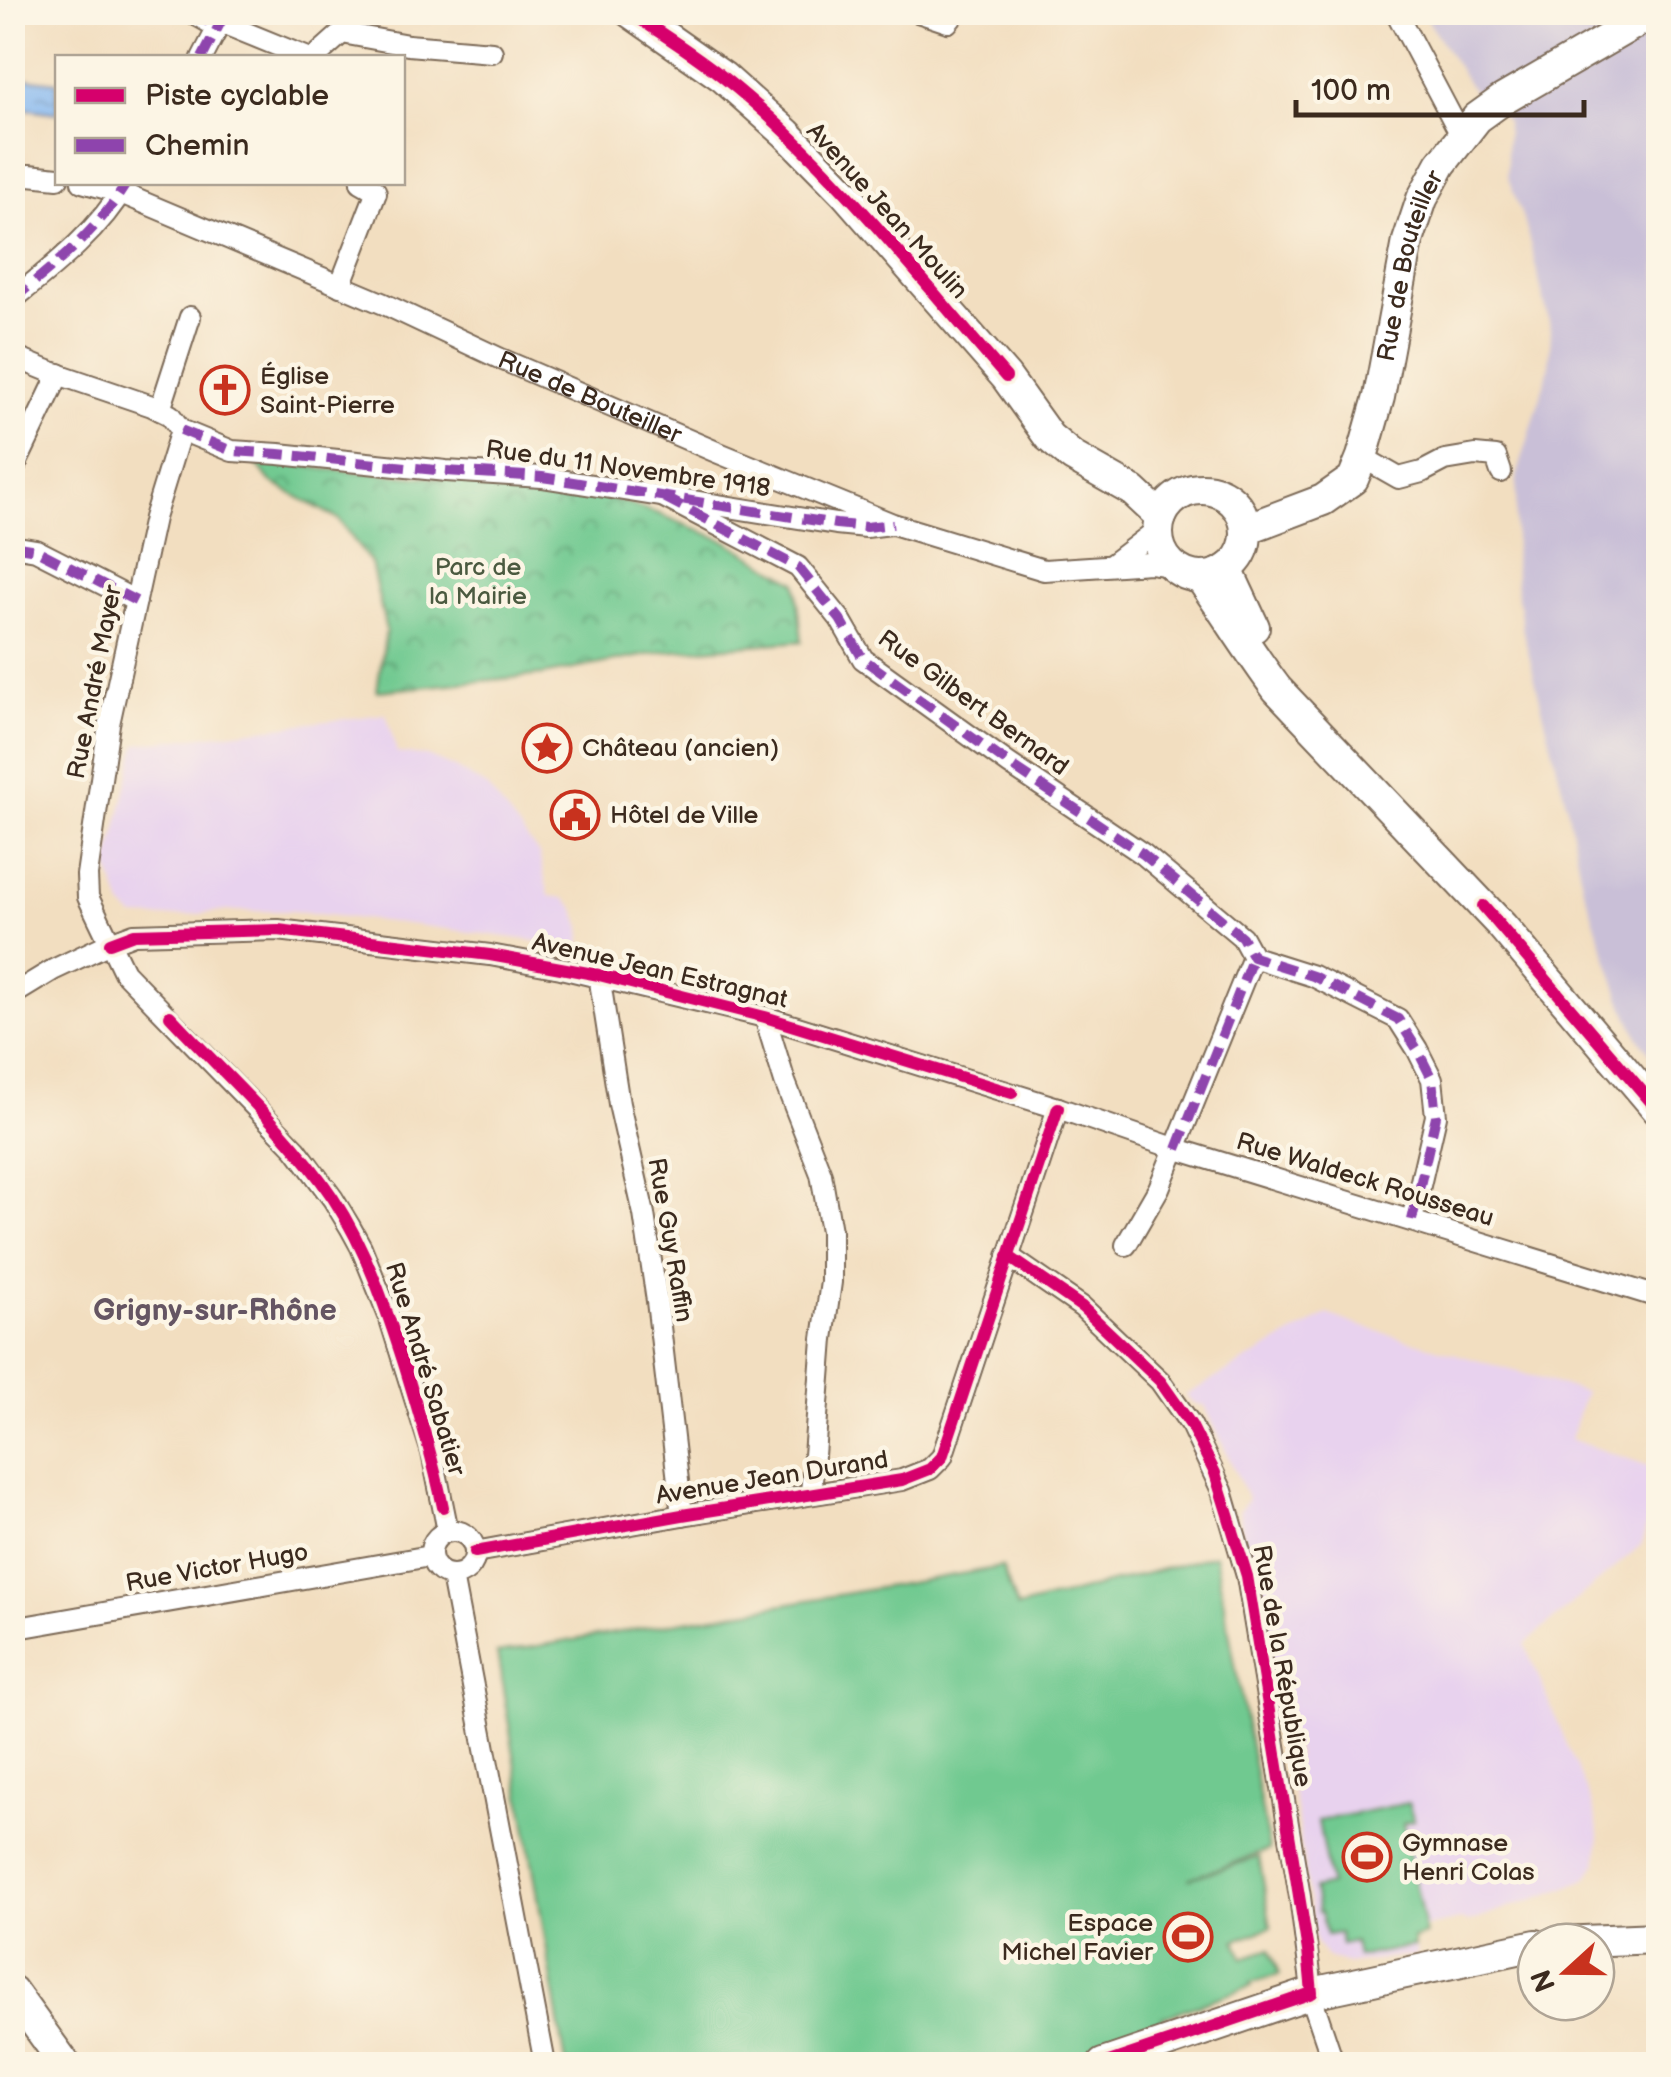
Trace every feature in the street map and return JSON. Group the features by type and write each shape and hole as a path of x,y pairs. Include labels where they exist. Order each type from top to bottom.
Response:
{"main road":[{"name":"Avenue Jean Moulin","path":"630,12 723,77 786,133 845,193 1006,377 1049,437 1073,457 1133,491 1159,523"},
{"name":"Rue de Bouteiller","path":"1241,516 1323,500 1352,478 1379,397 1412,228 1440,164 1461,135 1502,100 1654,12"},
{"name":"Avenue Jean Moulin","path":"1006,377 1087,448 1123,470 1187,491"},
{"path":"1200,571 1238,558 1245,544 1241,516 1213,490 1200,488 1176,497 1159,523 1159,542 1164,554 1200,571 1242,604 1274,660 1324,720 1478,884 1658,1087"},
{"path":"1200,571 1249,652 1277,689 1502,926 1658,1110"},
{"path":"1616,1940 1658,1938"},
{"path":"1112,2063 1312,1993 1516,1950"},
{"path":"12,1991 66,2064"}],"street":[{"path":"191,12 304,55"},
{"path":"918,12 948,22 956,12"},
{"path":"1396,12 1461,135"},
{"path":"204,55 222,21"},
{"path":"315,55 342,33 408,45 492,52"},
{"path":"12,177 55,178"},
{"path":"340,286 376,193 366,185"},
{"path":"12,300 98,224 124,188"},
{"name":"Rue de Bouteiller","path":"124,188 502,359 893,524 1044,570 1150,563 1200,571"},
{"path":"160,410 190,317"},
{"path":"12,356 160,410 181,430"},
{"path":"16,464 59,374"},
{"name":"Rue du 11 Novembre 1918","path":"181,430 232,451 446,472 542,477 836,524 893,524"},
{"name":"Rue André Mayer","path":"110,943 88,897 87,874 109,724 154,518 181,430"},
{"path":"1362,457 1398,478 1475,454 1496,458 1501,472"},
{"name":"Rue Gilbert Bernard","path":"664,497 798,567 840,619 863,659 1142,854 1242,937 1253,957"},
{"path":"1109,566 1159,523"},
{"path":"12,546 36,550 136,601"},
{"name":"Avenue Jean Estragnat","path":"12,995 53,970 134,934 278,930 490,955 599,975 765,1017 1058,1108"},
{"name":"Rue André Sabatier","path":"110,943 124,972 296,1149 334,1198 362,1247 389,1316 432,1453 448,1531"},
{"path":"1126,1245 1159,1188 1253,957 1313,976 1398,1019 1417,1049 1432,1079 1436,1116 1412,1220"},
{"name":"Rue Guy Raffin","path":"599,975 619,1104 644,1214 658,1301 682,1515"},
{"path":"765,1017 821,1174 831,1231 831,1282 811,1494"},
{"name":"Rue Waldeck Rousseau","path":"1058,1108 1658,1297"},
{"name":"Avenue Jean Durand","path":"476,1552 902,1480 936,1464 942,1457 1058,1108"},
{"name":"Rue de la République","path":"1008,1256 1082,1307 1160,1380 1191,1425 1215,1473 1247,1576 1314,2006 1334,2064"},
{"path":"448,1531 464,1533 476,1552 469,1569 452,1576 437,1570 430,1556 434,1540 448,1531"},
{"name":"Rue Victor Hugo","path":"12,1629 430,1556"},
{"path":"452,1576 545,2064"}],"shaded area":[{"path":"1423,13 1658,13 1658,1065 1623,1005 1582,884 1567,806 1523,632 1514,567 1517,477 1549,367 1551,330 1526,227 1507,175 1507,121 1494,107 1482,105"},
{"path":"386,714 397,753 427,756 487,787 539,854 549,896 564,898 574,907 582,928 581,947 292,911 226,911 158,918 134,917 122,906 108,865 137,744"},
{"path":"1328,1314 1585,1392 1570,1439 1658,1469 1658,1488 1641,1545 1525,1644 1593,1807 1599,1834 1597,1863 1586,1879 1560,1890 1469,1922 1460,1920 1425,1927 1426,1935 1413,1939 1417,1955 1347,1964 1327,1957 1315,1941 1287,1767 1297,1757 1293,1737 1282,1729 1239,1511 1248,1499 1205,1406 1191,1402 1186,1395"}],"green space":[{"name":"Parc de la Mairie","path":"252,458 323,469 583,489 659,514 728,542 796,582 802,641 663,652 542,675 377,691 386,630 371,563 338,519 271,482"},
{"path":"1215,1555 1269,1850 1188,1879 1259,1857 1271,1927 1236,1940 1243,1958 1270,1949 1279,1975 1162,2017 1165,2029 1066,2064 566,2064 497,1653 1002,1567 1017,1608"},
{"name":"Gymnase Henri Colas","path":"1408,1803 1414,1820 1403,1823 1426,1935 1413,1939 1414,1946 1357,1957 1354,1941 1341,1944 1339,1933 1326,1935 1318,1913 1314,1889 1330,1885 1318,1821"}],"water":[{"path":"16,77 55,82 55,113 13,107"}],"marked path":[{"path":"191,12 219,28"},
{"path":"204,55 226,12"},
{"path":"12,300 90,231 125,185"},
{"path":"181,430 232,451 542,477 836,524 893,524"},
{"path":"664,497 798,567 840,619 863,659 1143,854 1242,937 1253,957 1313,976 1398,1019 1432,1079 1436,1116 1412,1220"},
{"path":"12,546 36,550 136,601"},
{"path":"1177,1149 1253,957"}],"cycle path":[{"path":"630,12 713,69 801,146 872,221 1006,377"},
{"path":"1483,906 1658,1110"},
{"path":"110,943 134,934 278,930 490,955 599,975 765,1017 1012,1093"},
{"path":"170,1016 296,1150 345,1218 391,1323 443,1507"},
{"path":"475,1552 902,1480 930,1469 942,1457 1058,1108"},
{"path":"1008,1256 1082,1307 1160,1381 1191,1425 1215,1473 1247,1576 1308,1951 1312,1993 1103,2064"}],"place":[{"name":"Église Saint-Pierre","path":"225,390"},
{"name":"Château (ancien)","path":"547,748"},
{"name":"Hôtel de Ville","path":"575,815"},
{"name":"Gymnase Henri Colas","path":"1367,1857"},
{"name":"Espace Michel Favier","path":"1188,1937"}],"district":[{"name":"Grigny-sur-Rhône","path":"215,1311"}]}
